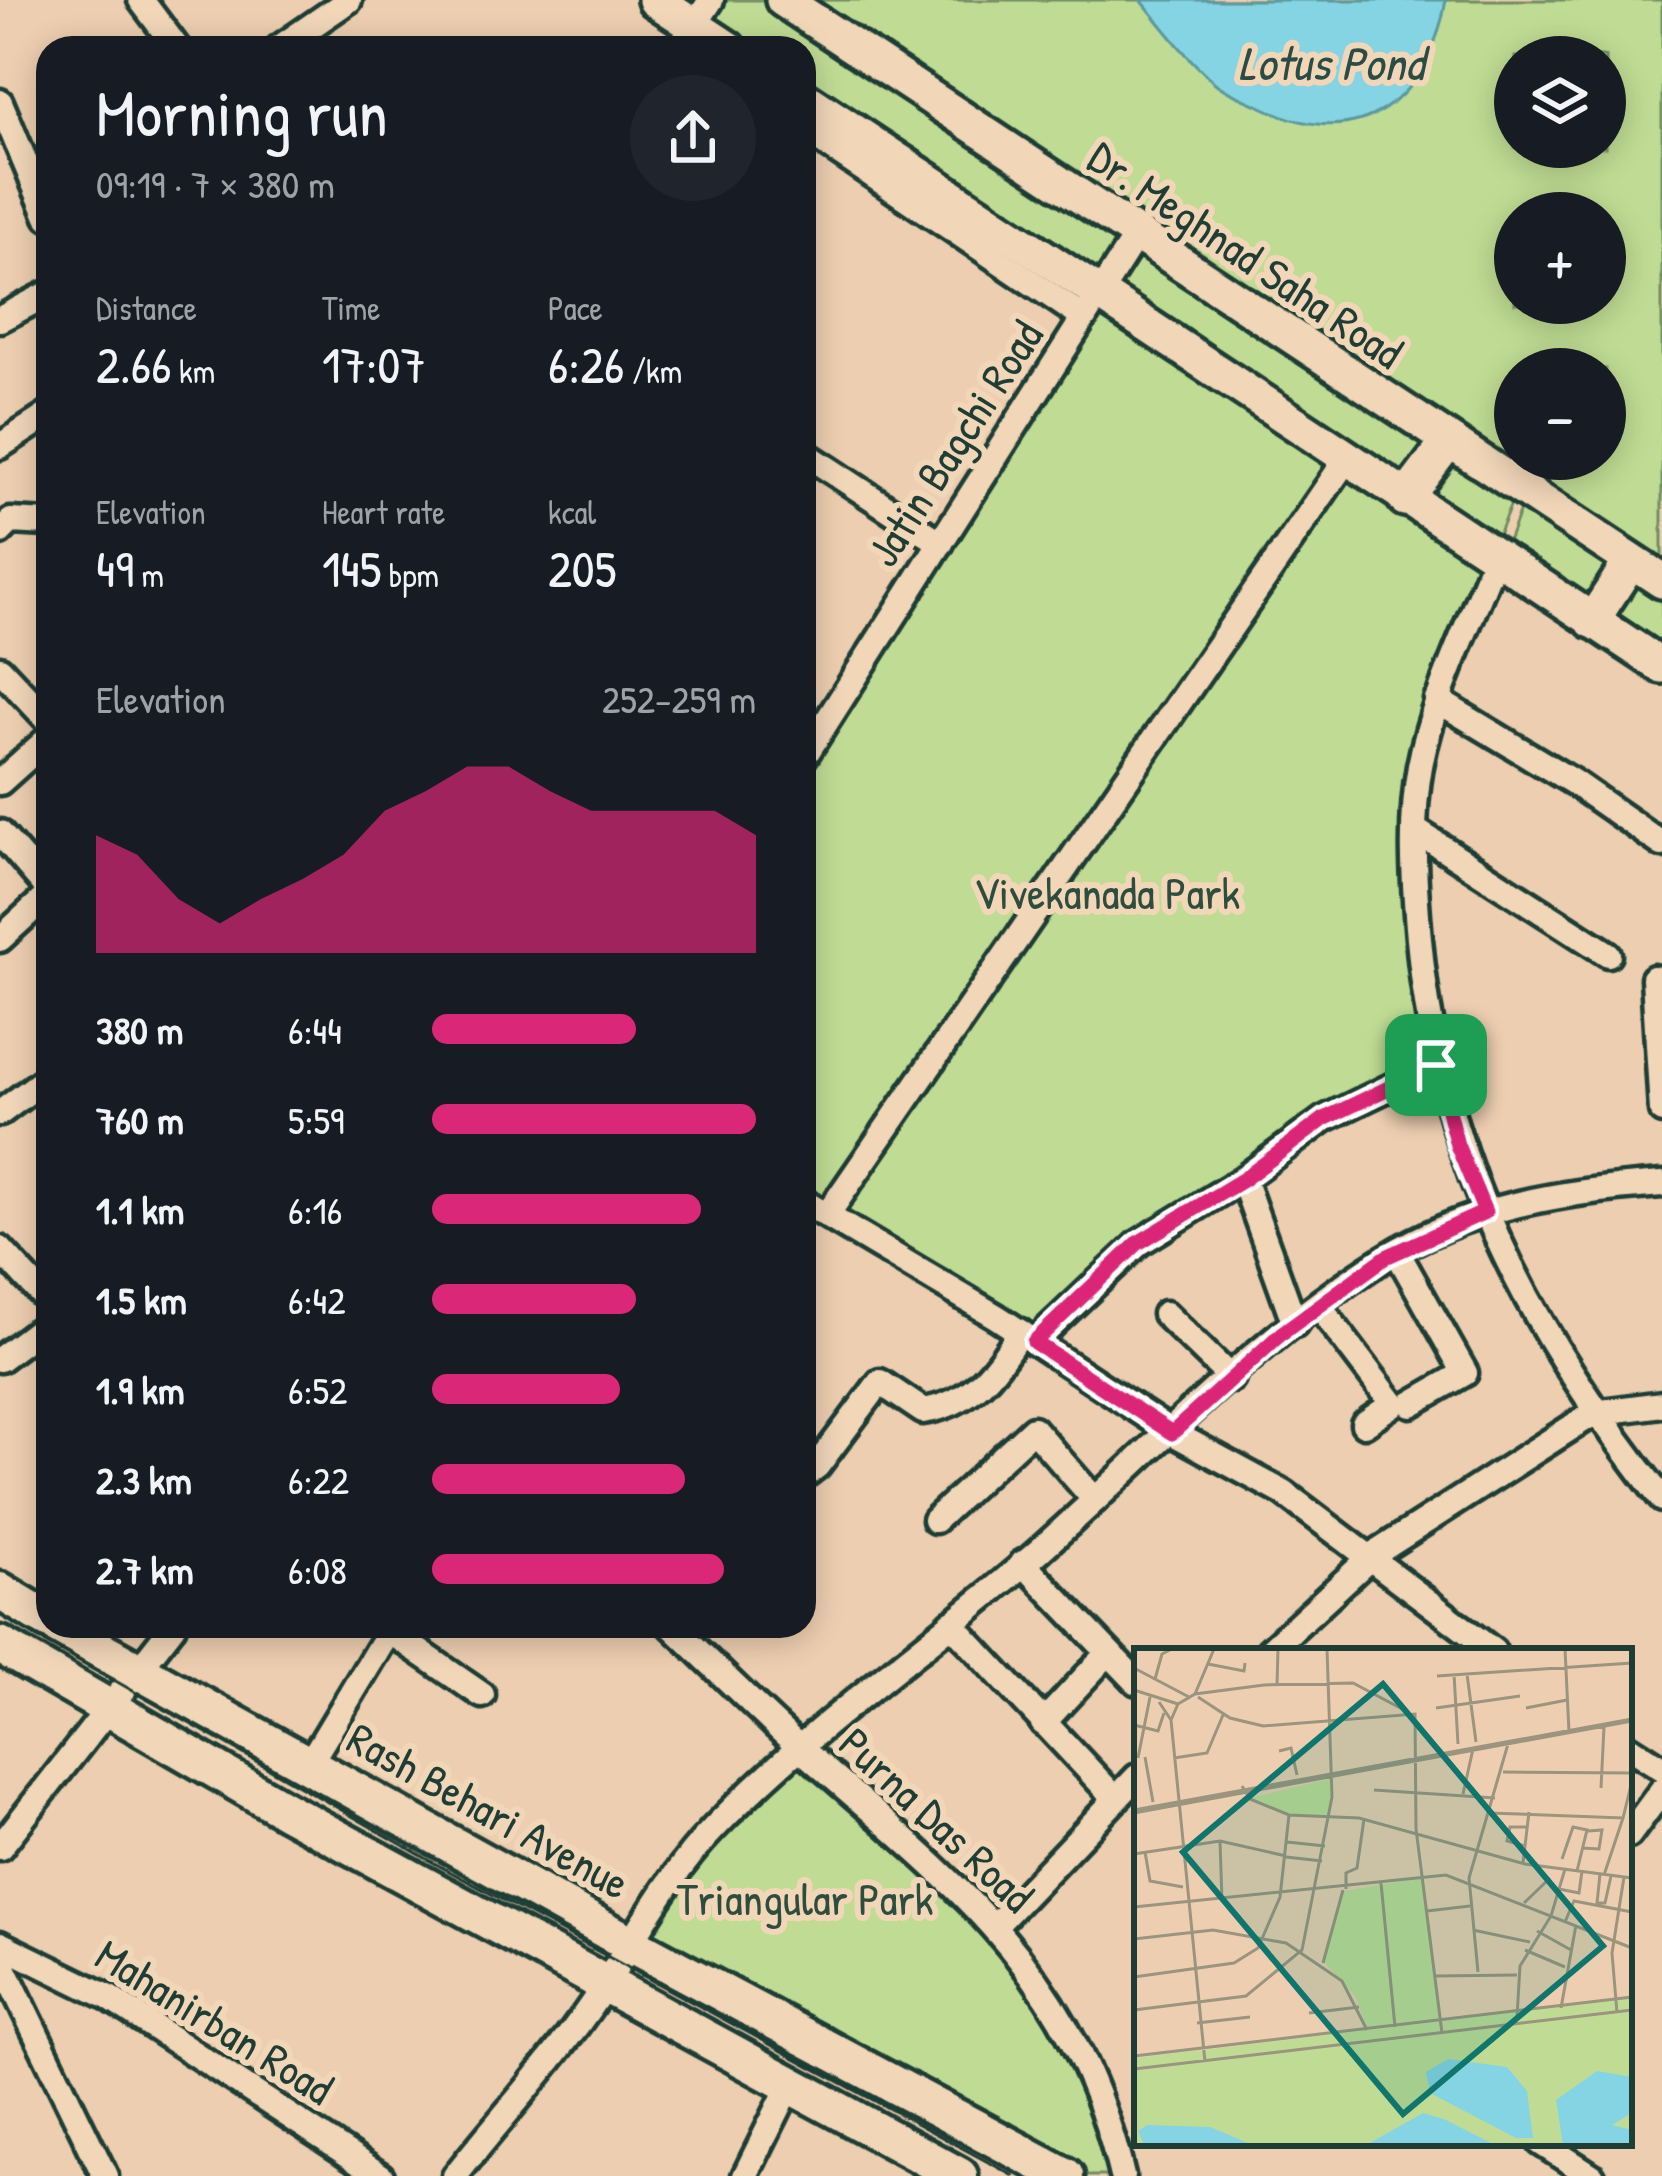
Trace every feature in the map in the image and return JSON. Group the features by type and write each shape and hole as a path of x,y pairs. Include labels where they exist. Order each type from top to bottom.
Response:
{"main road":[{"path":"0,1591 36,1613"},
{"name":"Rash Behari Avenue","path":"78,1638 628,1943 1065,2176"},
{"path":"0,1646 104,1709 959,2176"}],"street":[{"path":"141,0 168,36"},
{"path":"296,36 349,0"},
{"path":"655,0 695,25"},
{"name":"Dr. Meghnad Saha Road","path":"783,0 1662,581"},
{"path":"816,107 1091,307"},
{"path":"4,119 36,190"},
{"path":"816,137 1346,460 1662,666"},
{"name":"Jatin Bagchi Road","path":"816,738 1136,236"},
{"path":"0,319 36,300"},
{"path":"0,446 36,423"},
{"path":"1405,500 1448,442"},
{"path":"827,1215 1346,460"},
{"path":"816,461 940,543"},
{"path":"0,532 11,521 36,522"},
{"path":"1494,560 1437,700 1420,768 1416,901 1436,1065 1457,1145 1532,1313 1594,1413 1662,1499"},
{"path":"1592,622 1630,561"},
{"path":"0,669 36,707"},
{"path":"1437,700 1574,782 1662,844"},
{"path":"0,782 36,750"},
{"path":"1415,830 1608,953"},
{"path":"0,833 36,875"},
{"path":"0,939 36,906"},
{"path":"1654,978 1662,1111"},
{"path":"816,1467 880,1382 923,1411 954,1407 1027,1337 1138,1243 1244,1179 1324,1119 1436,1065"},
{"path":"2,1108 36,1085"},
{"path":"1244,1179 1294,1324"},
{"path":"455,2176 605,1985 628,1943 711,1830 800,1747 1023,1563 1294,1324 1397,1252 1485,1212 1582,1190 1662,1184"},
{"path":"816,1209 1027,1337 1172,1433 1284,1493 1373,1555 1489,1648"},
{"path":"0,1249 36,1288"},
{"path":"1397,1252 1466,1373 1411,1403"},
{"path":"1319,1306 1394,1403 1364,1424"},
{"path":"1165,1314 1232,1379"},
{"path":"0,1358 36,1332"},
{"path":"1273,1648 1373,1555 1594,1413 1662,1404"},
{"path":"935,1520 1033,1429 1094,1500"},
{"path":"1023,1563 1134,1679"},
{"path":"950,1623 1116,1799"},
{"path":"0,1847 163,1638"},
{"path":"309,1764 393,1638"},
{"path":"407,1638 482,1695"},
{"name":"Purna Das Road","path":"685,1638 996,1924 1050,2000 1091,2080 1123,2176"},
{"path":"1043,1723 1108,1653"},
{"path":"1632,1749 1662,1768"},
{"path":"996,1924 1134,1781"},
{"path":"1632,1831 1662,1790"},
{"path":"0,1945 5,1970 58,2068 105,2176"},
{"name":"Mahanirban Road","path":"0,1945 108,1997 381,2176"},
{"path":"745,2176 791,2084"},
{"path":"1546,2146 1592,2176"}],"green space":[{"path":"664,0 778,0 1129,240 1097,288 816,99 816,36 720,36"},
{"path":"800,0 1662,0 1662,578 1516,480 1626,480 1626,348 1494,348 1494,465"},
{"path":"1137,245 1515,495 1491,551 1105,297"},
{"name":"Vivekanada Park","path":"1098,310 1485,564 1430,696 1410,891 1426,1062 1036,1327 816,1196 816,752"},
{"path":"1523,502 1662,591 1662,662 1501,560"},
{"name":"Triangular Park","path":"798,1754 899,1840 1043,1999 1084,2082 1116,2176 1089,2176 628,1923"}],"water":[{"name":"Lotus Pond","path":"1141,0 1446,0 1424,65 1407,90 1360,120 1331,125 1299,121 1220,87 1185,54"}],"tram line":[{"path":"0,1615 36,1636"},
{"path":"40,1638 436,1864 1014,2176"}],"route":[{"path":"1436,1065 1457,1145 1485,1212 1386,1257 1282,1333 1172,1433 1034,1342 1138,1243 1244,1179 1324,1119 1436,1065"}]}
